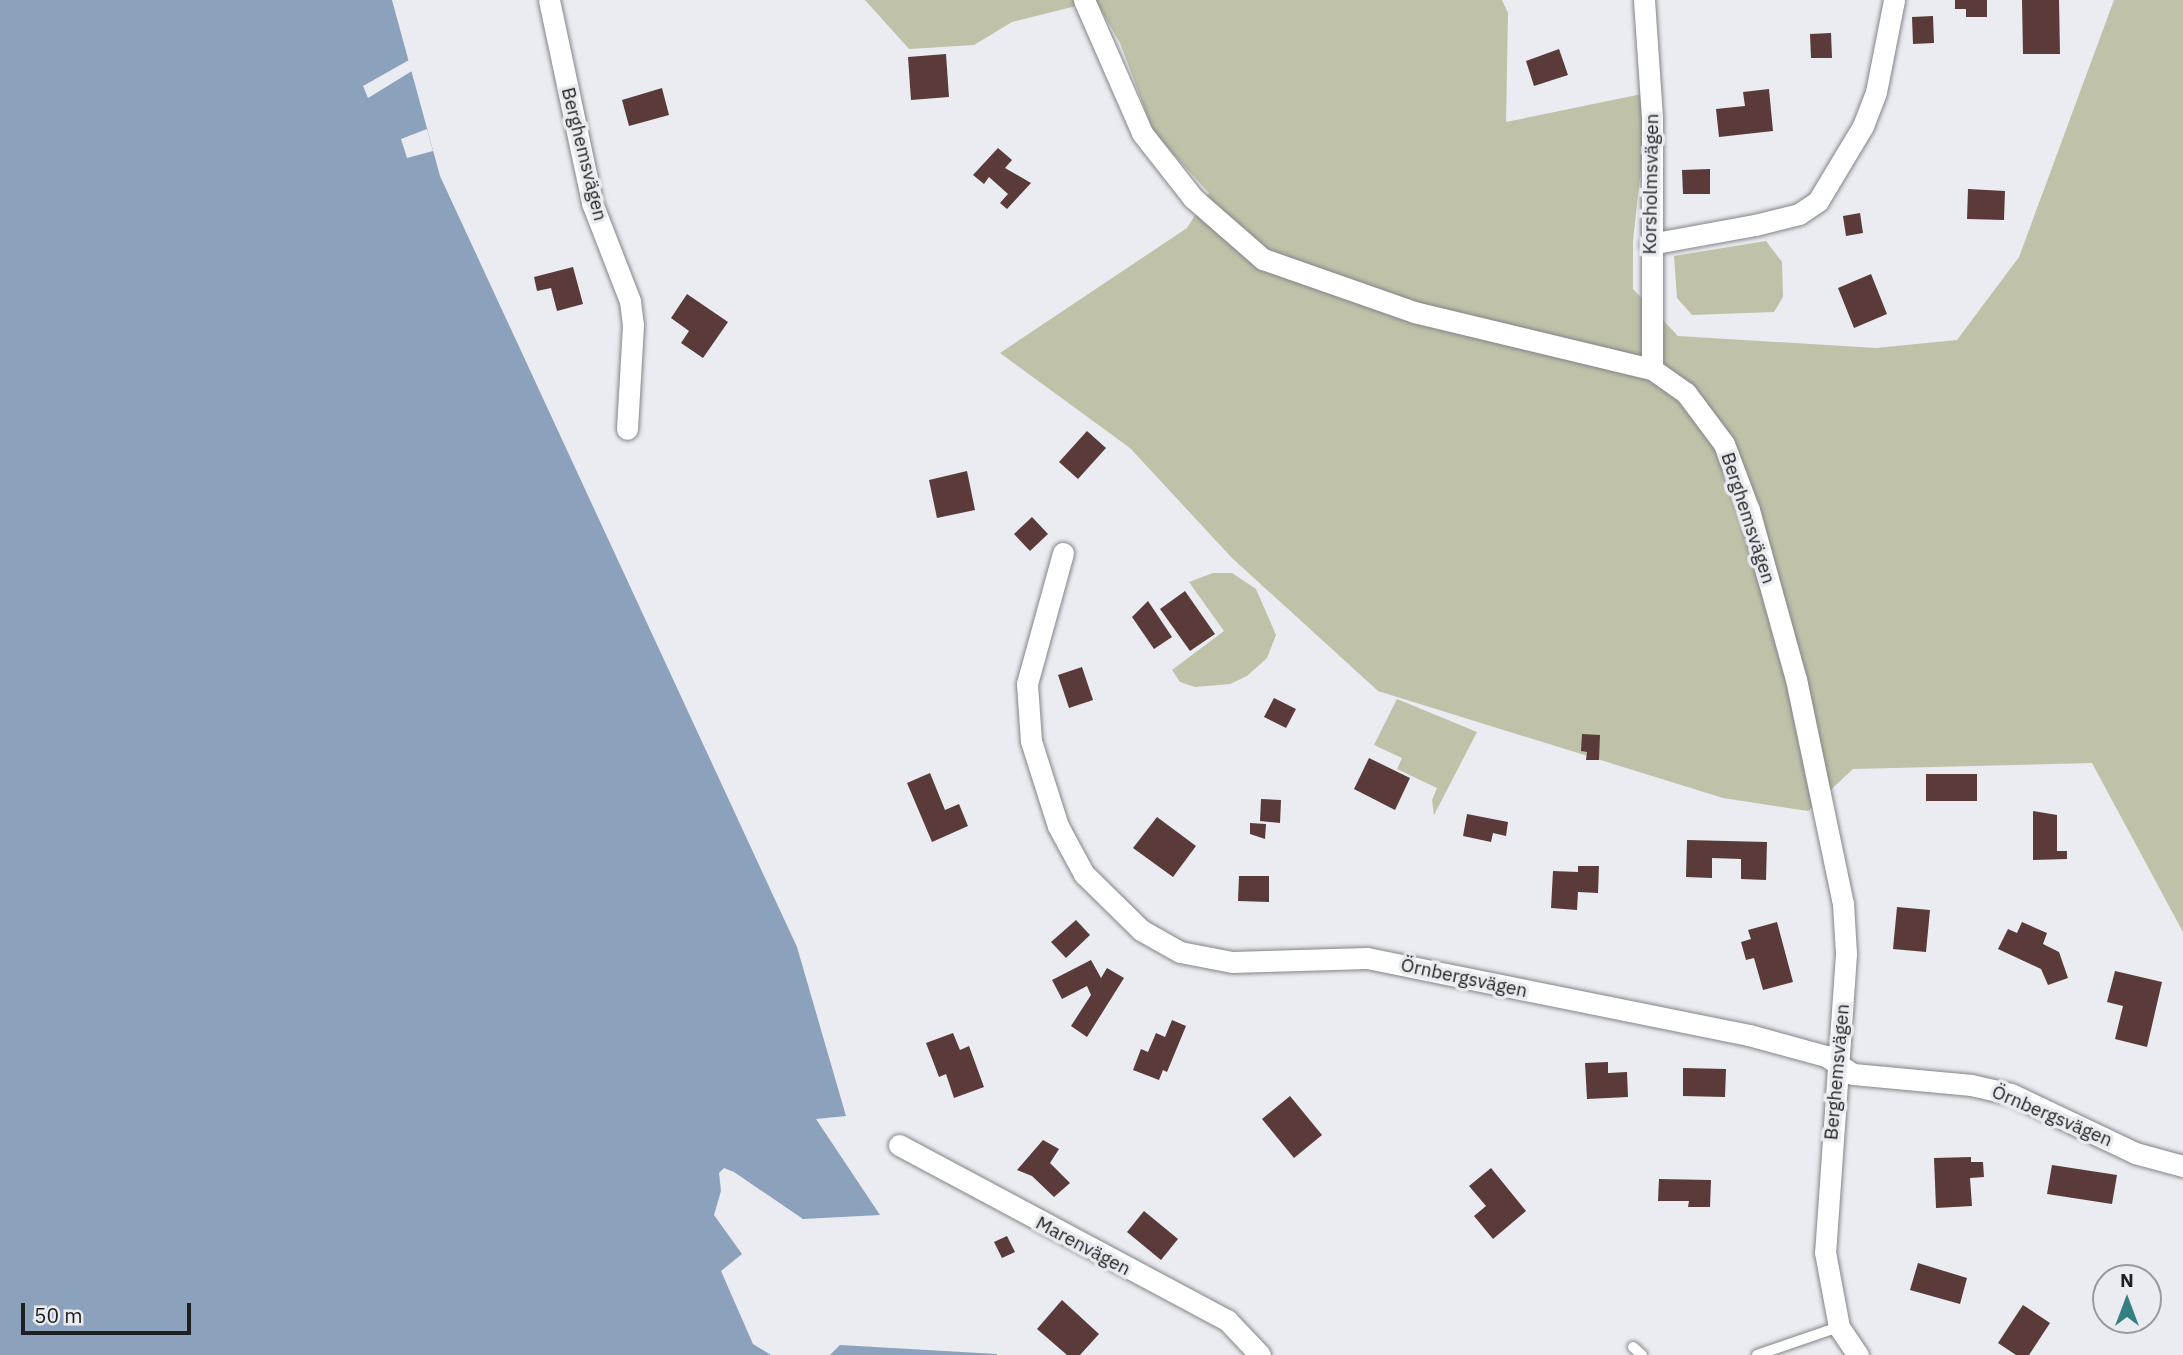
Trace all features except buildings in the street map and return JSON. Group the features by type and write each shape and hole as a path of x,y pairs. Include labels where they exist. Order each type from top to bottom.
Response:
{"street":[{"name":"Berghemsvägen","path":"549,0 592,203 630,301 634,325 627,429"},
{"name":"Berghemsvägen","path":"1084,0 1142,133 1193,198 1264,259 1414,312 1652,369 1686,393 1724,444 1778,610 1843,903 1846,954 1825,1226 1827,1278 1839,1328 1858,1355"},
{"name":"Korsholmsvägen","path":"1644,0 1653,118 1650,244 1652,369"},
{"path":"1650,244 1799,214 1818,201 1831,186 1863,126 1876,92 1894,0"},
{"name":"Örnbergsvägen","path":"1063,553 1027,684 1031,741 1071,853 1097,891 1141,930 1180,952 1205,959 1367,958 1749,1035 1826,1056 1853,1074 1971,1085 2011,1094 2135,1153 2183,1166"},
{"name":"Marenvägen","path":"899,1145 1227,1320 1260,1355"}],"lane":[{"path":"1757,1355 1839,1328"},
{"path":"1633,1347 1642,1355"}],"green space":[{"path":"865,0 1502,0 1508,13 1506,122 1642,94 1645,131 1633,241 1633,289 1678,336 1876,348 1957,340 2019,257 2114,0 2183,0 2183,932 2092,763 1853,769 1808,811 1723,798 1378,691 1232,558 1130,448 1000,353 1187,228 1209,193 1154,133 1120,43 1096,1 1012,22 974,45 909,49"},
{"path":"1766,241 1782,262 1783,297 1774,312 1692,315 1677,298 1674,256"},
{"path":"1213,573 1232,573 1256,589 1276,635 1267,658 1247,676 1230,684 1195,687 1180,682 1172,670 1224,631 1189,582"},
{"path":"1397,699 1477,732 1434,815 1432,800 1437,788 1397,769 1402,758 1374,745"}],"water":[{"path":"0,0 392,0 440,176 797,947 846,1116 816,1119 880,1215 803,1219 734,1172 724,1168 719,1173 721,1191 714,1215 742,1254 721,1271 753,1344 771,1355 0,1355"},
{"path":"840,1345 997,1354 997,1355 830,1355"}],"pier":[{"path":"409,60 412,71 368,98 363,86"},
{"path":"427,129 433,151 407,158 401,139"}]}
